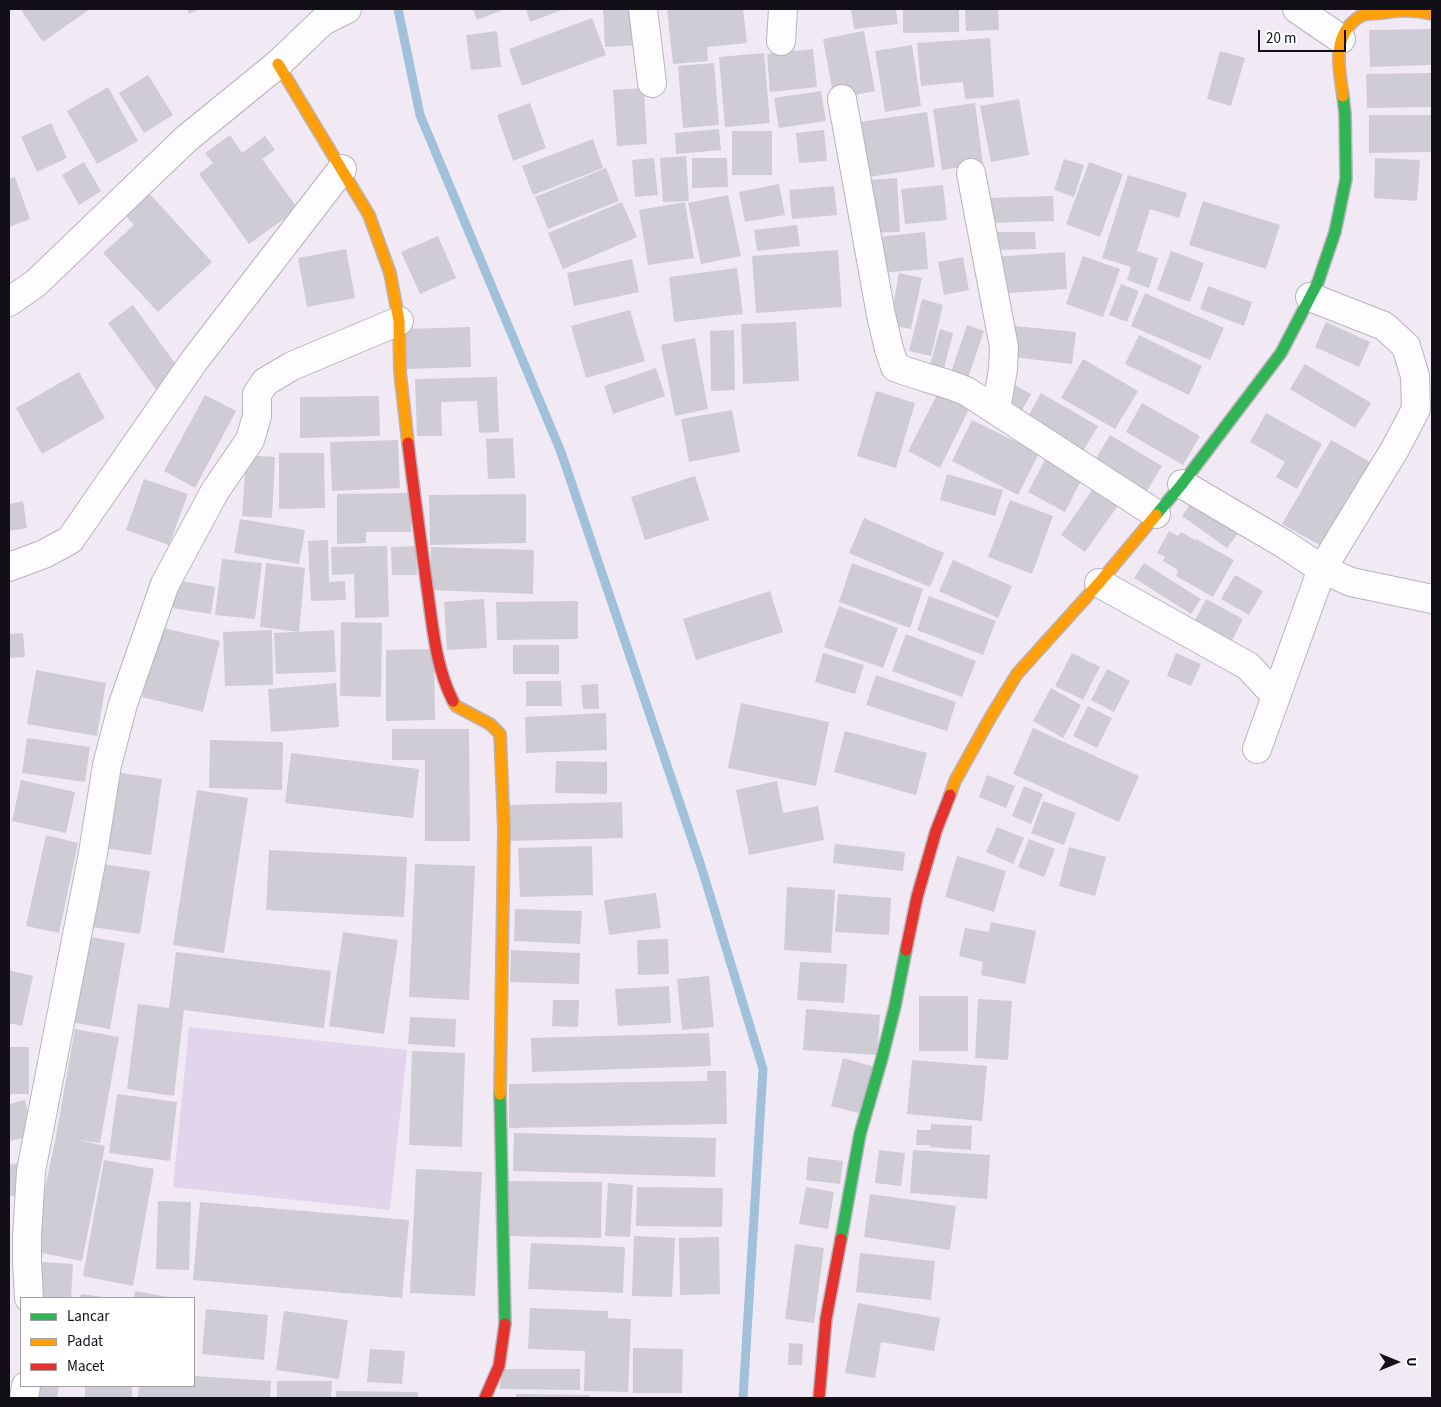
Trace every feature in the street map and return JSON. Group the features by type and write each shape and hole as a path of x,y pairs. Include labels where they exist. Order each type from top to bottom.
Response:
{"street":[{"path":"9,302 36,283 186,139 278,64 321,15 347,9"},
{"path":"643,9 652,82"},
{"path":"781,41 783,9"},
{"path":"1297,9 1341,38"},
{"path":"819,1398 826,1319 860,1134 895,1006 917,897 936,831 956,781 990,718 1017,674 1099,583 1182,484 1281,353 1318,282 1335,232 1346,179 1345,114 1338,58 1341,38 1360,16 1387,12 1421,11 1432,14"},
{"path":"278,64 369,215 390,273 400,320 400,372 434,640 445,685 456,706 490,724 500,734 504,830 500,1105 505,1328 499,1366 485,1398"},
{"path":"842,99 881,315 895,368 948,383 966,391 1156,514"},
{"path":"9,567 44,554 70,540 194,361 342,169"},
{"path":"971,174 1004,347 996,410"},
{"path":"1257,749 1322,569 1395,449 1416,409 1415,376 1406,346 1384,326 1310,297"},
{"path":"29,1297 26,1236 31,1171 93,853 107,765 123,704 165,584 215,491 250,440 257,416 257,394 265,382 292,366 400,320"},
{"path":"1182,484 1284,544 1322,569 1351,582 1432,599"},
{"path":"1099,583 1248,666 1276,696"}],"shaded area":[{"path":"189,1027 407,1050 390,1210 173,1187"}],"building":[{"path":"22,9 90,9 43,42"},
{"path":"187,9 200,9 189,14"},
{"path":"473,9 505,9 477,20"},
{"path":"526,9 565,9 530,22"},
{"path":"603,9 637,9 639,45 605,47"},
{"path":"667,9 743,9 747,43 707,47 708,61 673,64"},
{"path":"851,9 896,9 898,24 854,29"},
{"path":"903,9 959,9 959,32 903,33"},
{"path":"965,9 998,9 999,30 966,31"},
{"path":"592,18 606,55 522,86 509,49"},
{"path":"1432,29 1432,65 1370,67 1369,30"},
{"path":"497,31 501,67 471,70 466,35"},
{"path":"864,31 875,91 834,99 823,39"},
{"path":"990,38 994,97 965,99 963,82 921,86 917,43"},
{"path":"912,45 921,106 885,112 875,51"},
{"path":"813,49 817,87 770,92 767,54"},
{"path":"1220,51 1245,58 1231,106 1207,99"},
{"path":"764,53 770,123 725,127 719,57"},
{"path":"714,63 719,125 683,128 678,66"},
{"path":"1432,73 1432,107 1367,108 1366,74"},
{"path":"148,75 173,115 144,133 119,93"},
{"path":"108,87 138,141 97,164 67,111"},
{"path":"644,88 647,144 617,146 613,90"},
{"path":"821,91 826,121 779,128 774,98"},
{"path":"1019,99 1029,155 991,162 980,106"},
{"path":"530,103 546,148 513,161 497,115"},
{"path":"975,103 983,164 942,170 933,109"},
{"path":"927,112 935,167 862,178 853,123"},
{"path":"1369,115 1432,115 1432,152 1369,153"},
{"path":"51,123 67,158 37,172 21,137"},
{"path":"719,129 721,150 676,154 675,133"},
{"path":"824,130 827,161 799,163 796,133"},
{"path":"732,131 772,131 772,175 732,175"},
{"path":"230,135 242,153 265,136 275,150 262,159 298,209 249,244 199,174 213,163 205,153"},
{"path":"593,139 603,168 533,195 522,166"},
{"path":"686,156 689,201 663,202 660,158"},
{"path":"654,158 658,195 635,197 632,160"},
{"path":"692,158 727,158 728,187 692,188"},
{"path":"1375,158 1420,160 1417,201 1374,198"},
{"path":"1064,159 1084,165 1074,197 1054,190"},
{"path":"84,162 101,191 79,205 62,175"},
{"path":"1089,162 1123,174 1100,237 1066,224"},
{"path":"606,168 619,201 548,229 535,197"},
{"path":"1128,175 1187,193 1179,218 1150,209 1137,251 1158,258 1149,288 1127,280 1131,267 1102,258"},
{"path":"15,177 30,219 9,227 9,179"},
{"path":"897,178 900,232 871,233 868,180"},
{"path":"779,184 785,215 745,222 739,192"},
{"path":"943,185 947,220 905,224 901,189"},
{"path":"834,186 837,215 792,219 789,190"},
{"path":"148,192 212,262 158,312 103,253 134,225 124,214"},
{"path":"728,195 741,256 701,264 688,203"},
{"path":"1053,196 1054,221 987,223 986,198"},
{"path":"1203,201 1280,225 1266,269 1189,245"},
{"path":"622,202 637,237 563,269 548,233"},
{"path":"685,202 694,258 648,265 639,210"},
{"path":"797,225 800,246 757,251 754,230"},
{"path":"925,232 928,269 880,273 877,237"},
{"path":"990,232 1035,232 1036,249 991,250"},
{"path":"438,236 456,278 420,294 401,252"},
{"path":"346,249 355,298 307,307 298,258"},
{"path":"838,250 842,307 756,313 752,256"},
{"path":"1171,251 1204,263 1190,302 1157,290"},
{"path":"1065,252 1067,289 996,294 994,257"},
{"path":"1083,256 1120,269 1103,317 1066,304"},
{"path":"963,257 969,290 944,295 938,262"},
{"path":"632,259 639,292 574,306 567,273"},
{"path":"737,268 743,314 674,322 669,277"},
{"path":"899,273 922,278 911,329 889,325"},
{"path":"1121,284 1139,291 1127,322 1109,315"},
{"path":"1208,286 1252,302 1244,326 1200,309"},
{"path":"1145,293 1224,328 1210,360 1131,326"},
{"path":"922,299 943,305 931,356 909,351"},
{"path":"133,305 182,373 157,391 108,323"},
{"path":"630,310 645,361 586,378 571,326"},
{"path":"796,322 799,381 743,384 741,324"},
{"path":"1326,322 1370,342 1359,367 1315,347"},
{"path":"967,325 984,331 966,384 949,378"},
{"path":"1015,326 1076,332 1072,364 1012,357"},
{"path":"470,327 471,367 406,369 405,329"},
{"path":"940,329 953,333 942,376 928,372"},
{"path":"734,330 735,390 711,391 710,331"},
{"path":"1139,335 1202,366 1189,395 1125,364"},
{"path":"695,338 708,409 675,416 661,345"},
{"path":"1083,359 1138,391 1115,429 1061,398"},
{"path":"1305,364 1371,403 1355,428 1290,389"},
{"path":"656,368 665,396 613,414 604,386"},
{"path":"79,372 105,418 42,454 16,408"},
{"path":"497,377 499,432 479,433 477,401 441,402 442,436 417,436 415,379"},
{"path":"1015,385 1031,394 1019,416 1003,407"},
{"path":"876,391 915,403 896,468 857,456"},
{"path":"938,393 969,409 940,468 908,451"},
{"path":"1041,393 1098,426 1082,453 1026,420"},
{"path":"205,395 236,411 195,488 164,471"},
{"path":"379,396 380,436 300,438 300,397"},
{"path":"1142,403 1200,436 1183,465 1126,432"},
{"path":"732,410 740,452 689,462 681,419"},
{"path":"1266,413 1322,444 1297,489 1276,477 1285,462 1250,442"},
{"path":"972,420 1039,453 1018,495 952,461"},
{"path":"1110,435 1162,466 1145,494 1093,463"},
{"path":"513,438 515,478 488,479 486,439"},
{"path":"398,440 400,488 332,491 330,442"},
{"path":"1331,440 1374,464 1325,548 1282,524"},
{"path":"279,453 324,453 325,508 279,509"},
{"path":"246,455 275,457 272,518 242,516"},
{"path":"1047,456 1084,475 1065,512 1028,492"},
{"path":"947,474 1003,490 995,516 940,500"},
{"path":"695,476 709,520 645,540 631,497"},
{"path":"144,479 188,494 169,545 126,530"},
{"path":"1095,486 1119,504 1085,552 1061,535"},
{"path":"411,493 411,532 366,532 366,543 337,544 337,494"},
{"path":"526,494 526,543 430,545 429,495"},
{"path":"1197,495 1242,528 1227,548 1182,516"},
{"path":"1010,500 1053,516 1032,574 988,557"},
{"path":"23,501 27,528 9,531 9,504"},
{"path":"864,518 944,553 930,587 849,553"},
{"path":"240,519 305,530 299,564 234,553"},
{"path":"1169,531 1178,536 1181,532 1234,560 1213,597 1176,576 1178,570 1163,561 1165,557 1157,553"},
{"path":"328,540 329,582 345,581 346,600 311,601 308,541"},
{"path":"387,546 389,617 355,618 354,574 332,575 331,547"},
{"path":"416,546 417,575 392,575 391,547"},
{"path":"431,547 534,550 533,594 430,590"},
{"path":"222,559 262,563 255,619 215,615"},
{"path":"953,560 1012,586 998,618 939,591"},
{"path":"266,563 305,568 299,632 260,627"},
{"path":"852,563 923,589 910,628 839,602"},
{"path":"1144,563 1201,599 1191,614 1134,578"},
{"path":"1235,575 1263,591 1249,615 1221,599"},
{"path":"176,580 215,587 211,614 172,608"},
{"path":"770,591 783,632 696,660 683,619"},
{"path":"929,596 996,621 983,655 917,630"},
{"path":"484,599 487,648 447,650 444,602"},
{"path":"1206,599 1243,619 1229,646 1192,626"},
{"path":"578,601 578,639 497,640 496,602"},
{"path":"839,606 898,628 883,668 824,647"},
{"path":"341,622 382,623 381,697 340,696"},
{"path":"159,627 220,641 203,712 142,697"},
{"path":"272,630 273,685 225,686 223,632"},
{"path":"334,630 336,672 276,674 274,633"},
{"path":"23,633 25,657 9,658 9,634"},
{"path":"906,634 976,661 962,697 892,671"},
{"path":"513,645 559,645 559,674 513,674"},
{"path":"434,649 435,720 386,721 386,650"},
{"path":"823,653 864,665 855,694 815,682"},
{"path":"1072,653 1100,667 1083,700 1055,686"},
{"path":"1176,653 1201,664 1191,686 1167,676"},
{"path":"1107,669 1130,681 1114,712 1091,700"},
{"path":"36,670 106,683 97,736 27,724"},
{"path":"876,675 956,702 947,731 866,705"},
{"path":"526,681 561,681 562,706 526,706"},
{"path":"336,683 339,727 271,732 268,689"},
{"path":"598,684 599,709 583,709 581,685"},
{"path":"1051,688 1081,705 1063,738 1033,721"},
{"path":"741,703 829,722 816,786 728,768"},
{"path":"1088,706 1112,718 1097,748 1073,736"},
{"path":"606,713 607,750 526,753 525,717"},
{"path":"1033,728 1139,776 1119,822 1013,774"},
{"path":"392,729 469,729 470,841 425,841 425,760 392,760"},
{"path":"845,731 927,753 916,795 834,772"},
{"path":"27,738 90,747 85,782 22,773"},
{"path":"210,740 283,742 282,790 209,788"},
{"path":"291,753 419,769 413,818 285,803"},
{"path":"556,761 607,762 607,794 555,793"},
{"path":"115,772 162,779 151,855 104,848"},
{"path":"987,775 1015,786 1006,808 979,797"},
{"path":"21,780 75,792 66,833 12,821"},
{"path":"777,781 783,813 818,806 824,840 749,855 736,790"},
{"path":"1024,786 1043,794 1031,824 1012,816"},
{"path":"197,790 248,798 224,953 173,945"},
{"path":"1043,801 1076,813 1064,845 1031,833"},
{"path":"622,802 623,838 506,841 505,805"},
{"path":"997,827 1024,838 1013,864 986,852"},
{"path":"46,835 78,843 59,933 26,926"},
{"path":"1029,839 1055,849 1044,877 1018,867"},
{"path":"835,844 905,852 903,871 833,863"},
{"path":"592,846 593,895 520,897 518,848"},
{"path":"1069,847 1106,857 1095,896 1059,886"},
{"path":"269,850 407,857 404,917 266,910"},
{"path":"957,856 1006,871 994,912 945,897"},
{"path":"102,864 150,871 140,934 92,927"},
{"path":"415,864 475,866 469,1000 409,997"},
{"path":"787,887 835,890 831,953 784,950"},
{"path":"656,893 661,928 609,935 604,900"},
{"path":"838,894 891,898 889,935 835,932"},
{"path":"515,909 582,911 580,944 514,941"},
{"path":"991,922 1036,931 1025,984 981,975 983,962 959,956 965,928 989,932"},
{"path":"343,932 398,940 384,1034 329,1026"},
{"path":"85,936 125,943 110,1029 70,1022"},
{"path":"668,939 669,974 638,975 637,940"},
{"path":"511,950 580,953 579,984 510,982"},
{"path":"176,952 331,971 324,1028 184,1010 174,1096 127,1089 138,1004 169,1008"},
{"path":"800,962 847,964 844,1003 797,1000"},
{"path":"9,970 33,976 22,1026 9,1023"},
{"path":"709,976 714,1027 682,1030 677,979"},
{"path":"669,986 671,1023 618,1026 615,989"},
{"path":"919,996 968,996 968,1051 919,1051"},
{"path":"978,999 1012,1001 1008,1060 975,1058"},
{"path":"553,1000 579,1000 578,1027 552,1026"},
{"path":"806,1009 880,1015 877,1055 803,1050"},
{"path":"410,1017 456,1019 455,1047 408,1044"},
{"path":"75,1029 119,1037 100,1143 78,1140 105,1146 82,1261 32,1251 56,1136"},
{"path":"709,1033 711,1066 532,1072 531,1038"},
{"path":"9,1047 29,1047 29,1094 9,1094"},
{"path":"412,1051 465,1053 462,1147 409,1145"},
{"path":"843,1058 875,1067 862,1114 831,1106"},
{"path":"912,1060 987,1066 982,1121 907,1114"},
{"path":"707,1071 726,1071 727,1124 509,1128 509,1084 707,1081"},
{"path":"117,1094 177,1102 170,1161 109,1153"},
{"path":"25,1100 33,1136 9,1141 9,1104"},
{"path":"931,1124 972,1126 971,1150 916,1145 917,1130 931,1130"},
{"path":"514,1133 716,1138 715,1177 513,1171"},
{"path":"879,1150 905,1153 901,1186 875,1183"},
{"path":"913,1150 990,1155 987,1199 910,1193"},
{"path":"808,1157 843,1161 840,1184 806,1180"},
{"path":"104,1160 154,1169 133,1286 83,1276"},
{"path":"25,1163 27,1195 9,1196 9,1164"},
{"path":"416,1169 482,1172 475,1296 410,1293"},
{"path":"508,1181 602,1182 601,1238 507,1236"},
{"path":"608,1183 633,1185 630,1237 605,1236"},
{"path":"637,1187 723,1188 722,1227 636,1226"},
{"path":"806,1187 834,1192 828,1229 799,1224"},
{"path":"870,1194 956,1206 950,1250 864,1237"},
{"path":"158,1201 191,1202 189,1270 156,1269"},
{"path":"200,1202 409,1220 402,1298 193,1280"},
{"path":"634,1236 675,1238 672,1297 632,1296"},
{"path":"719,1237 720,1294 680,1295 679,1238"},
{"path":"531,1243 625,1247 623,1293 528,1289"},
{"path":"795,1244 824,1248 814,1323 785,1319"},
{"path":"860,1253 935,1261 931,1300 856,1292"},
{"path":"42,1262 73,1264 71,1297 41,1297"},
{"path":"135,1291 169,1297 134,1297"},
{"path":"81,1294 104,1297 80,1297"},
{"path":"858,1303 940,1318 934,1351 881,1342 875,1378 845,1373"},
{"path":"530,1308 608,1311 608,1318 631,1319 628,1392 584,1391 585,1351 528,1349"},
{"path":"206,1309 268,1315 264,1360 202,1354"},
{"path":"284,1311 348,1320 339,1379 276,1370"},
{"path":"789,1343 803,1344 802,1365 788,1365"},
{"path":"633,1348 683,1349 682,1393 633,1393"},
{"path":"370,1349 405,1351 402,1384 367,1382"},
{"path":"501,1369 580,1369 580,1390 500,1389"},
{"path":"195,1376 271,1381 270,1398 138,1398 139,1387 195,1387"},
{"path":"277,1381 332,1381 331,1398 277,1398"},
{"path":"35,1387 59,1387 57,1398 32,1398"},
{"path":"85,1387 132,1387 132,1398 85,1398"},
{"path":"336,1391 418,1392 418,1398 336,1398"},
{"path":"516,1394 590,1395 590,1398 516,1398"}],"waterway":[{"path":"398,9 420,115 561,452 701,866 763,1069 743,1398"}],"traffic: fast":[{"path":"1156,515 1182,484 1281,353 1318,282 1335,232 1346,179 1343,96"},
{"path":"841,1239 860,1134 882,1058 906,950"},
{"path":"500,1094 505,1324"}],"traffic: slow":[{"path":"1343,96 1339,53 1344,33 1350,25 1359,17 1367,14 1394,11 1432,14"},
{"path":"278,64 369,215 390,273 399,321 400,372 408,443"},
{"path":"950,795 955,781 1017,674 1099,583 1156,515"},
{"path":"453,701 456,706 490,724 500,734 504,829 500,1094"}],"traffic: jam":[{"path":"408,443 436,648 447,688 453,701"},
{"path":"906,950 917,897 936,831 950,795"},
{"path":"819,1398 826,1319 841,1239"},
{"path":"485,1398 499,1366 505,1324"}]}
